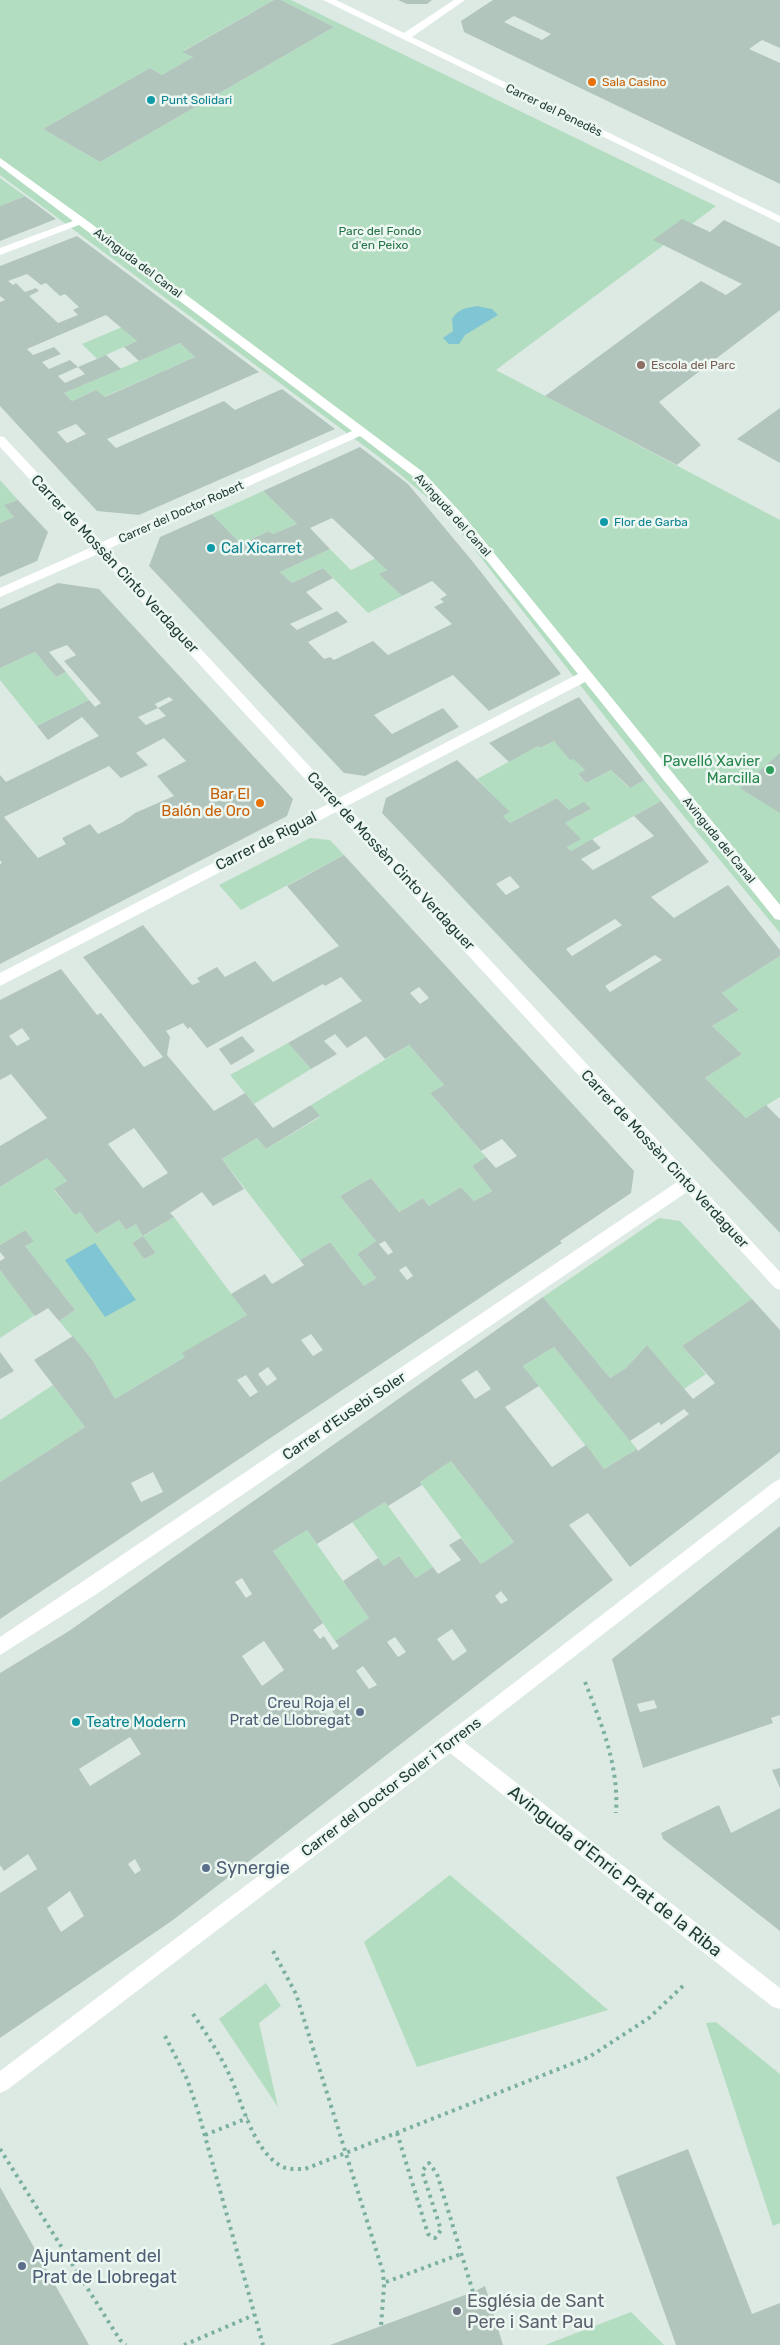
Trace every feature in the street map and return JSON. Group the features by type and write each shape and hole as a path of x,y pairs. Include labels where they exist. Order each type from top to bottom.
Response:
{"street":[{"name":"Carrer del Penedès","path":"328,0 780,220"},
{"path":"405,37 460,0"},
{"name":"Avinguda del Canal","path":"0,161 419,475 459,518 780,915"},
{"path":"0,252 80,221"},
{"name":"Carrer del Doctor Robert","path":"0,593 361,431"},
{"name":"Carrer de Mossèn Cinto Verdaguer","path":"0,440 780,1283"},
{"name":"Carrer de Rigual","path":"0,980 586,676"},
{"name":"Carrer d'Eusebi Soler","path":"0,1647 90,1589 687,1184"},
{"name":"Carrer del Doctor Soler i Torrens","path":"0,2083 450,1742 780,1487"},
{"name":"Avinguda d'Enric Prat de la Riba","path":"450,1742 780,2000"}],"path":[{"path":"584,1680 610,1746 618,1783 616,1813"},
{"path":"273,1951 296,1994 386,2282 380,2309 381,2326"},
{"path":"193,2014 215,2048 248,2118 270,2157 279,2166 305,2169 589,2057 649,2018 684,1984"},
{"path":"164,2036 187,2079 205,2135 263,2345"},
{"path":"205,2135 248,2118"},
{"path":"397,2133 428,2234 435,2238 441,2230 422,2171 429,2163 437,2174 473,2292"},
{"path":"0,2149 120,2340 126,2345"},
{"path":"386,2282 461,2254"},
{"path":"184,2345 254,2314"}],"green space":[{"name":"Parc del Fondo d'en Peixo","path":"0,0 274,0 183,51 193,57 162,75 150,68 43,129 100,162 334,27 281,0 291,0 716,206 496,370 780,520 780,933 658,785 447,514 383,460 0,175"},
{"path":"0,178 25,196 0,206"},
{"path":"122,327 137,341 97,359 82,344"},
{"path":"180,343 195,357 104,397 96,390 72,401 64,393"},
{"path":"0,480 18,500 5,505 14,517 0,523"},
{"path":"263,491 297,524 273,534 269,531 241,544 212,514"},
{"path":"330,549 351,570 376,558 387,570 380,574 402,596 368,613 323,568 292,583 280,572"},
{"path":"35,652 56,677 66,672 89,700 37,726 0,680 0,668"},
{"path":"554,741 585,770 578,775 586,783 611,770 629,788 644,780 661,801 571,851 567,847 565,823 591,809 569,810 557,798 510,823 503,816 509,812 477,779 538,746 540,748"},
{"path":"310,838 330,840 344,855 241,910 219,885"},
{"path":"780,956 780,1097 746,1118 705,1078 742,1054 712,1026 739,1010 722,993"},
{"path":"288,1043 311,1069 254,1104 230,1075"},
{"path":"409,1045 444,1085 430,1093 486,1157 472,1166 492,1191 474,1201 461,1187 429,1206 423,1198 399,1212 371,1178 340,1196 376,1241 357,1254 376,1278 364,1286 330,1242 300,1260 222,1159 257,1138 266,1149 320,1117 311,1105"},
{"path":"47,1158 67,1181 54,1190 75,1215 80,1212 96,1234 119,1220 126,1230 136,1224 144,1236 174,1217 247,1315 183,1353 185,1357 115,1399 93,1361 59,1321 75,1310 25,1246 33,1240 25,1230 0,1245 0,1187","holes":["143,1236 156,1253 144,1259 132,1243"]},
{"path":"659,1218 680,1221 752,1299 682,1346 706,1374 684,1389 647,1345 626,1368 610,1378 543,1297"},
{"path":"0,1270 35,1315 0,1338"},
{"path":"554,1347 637,1449 604,1469 523,1366"},
{"path":"53,1385 85,1427 0,1482 0,1420"},
{"path":"451,1461 514,1542 481,1564 420,1482"},
{"path":"385,1502 433,1567 416,1578 399,1556 384,1566 352,1522"},
{"path":"307,1530 369,1618 335,1641 273,1551"},
{"path":"450,1875 608,2010 417,2067 364,1942"},
{"path":"266,1983 281,2006 259,2023 278,2107 219,2019"},
{"path":"716,2022 780,2074 780,2223 773,2226 706,2023"},
{"path":"631,2312 664,2345 545,2345"}],"water":[{"path":"477,306 492,309 498,315 465,335 459,344 449,344 443,338 453,331 452,319 454,316 469,307"},
{"path":"95,1243 136,1300 105,1317 65,1260"}],"building":[{"name":"Punt Solidari","path":"274,0 281,0 334,27 100,162 43,129 150,68 162,75 193,57 182,52"},
{"path":"398,0 432,0 427,4 407,4"},
{"path":"493,0 780,0 780,48 762,40 749,49 780,63 780,184 464,32 461,21","holes":["514,16 551,34 542,40 504,22"]},
{"path":"25,196 56,219 0,241 0,206"},
{"path":"682,219 710,232 724,220 780,247 780,310 659,402 701,445 677,465 545,396 701,281 726,295 742,284 653,240"},
{"path":"77,236 259,372 107,439 116,448 224,401 235,410 282,389 335,429 139,515 97,511 0,406 0,302 5,300 0,296 0,266","holes":["27,274 41,285 46,283 60,296 65,294 79,307 73,310 78,315 58,323 29,296 39,291 36,288 25,292 16,283 13,285 8,281","106,315 137,341 124,347 139,361 180,343 195,357 105,397 96,390 72,401 64,393 121,369 106,355 78,367 70,360 49,369 42,362 61,354 54,347 33,355 27,349","78,367 85,374 65,383 58,376","76,424 86,434 67,443 57,432"]},
{"path":"780,408 780,463 737,439"},
{"path":"360,447 408,484 473,562 561,674 489,711 453,675 374,715 392,734 443,708 459,727 365,776 344,773 149,566 160,537 212,514 241,544 269,531 273,534 297,524 263,491","holes":["332,518 387,570 379,574 402,596 432,581 447,595 440,599 444,602 434,607 452,624 388,655 373,641 334,660 330,657 324,659 308,642 348,622 337,611 297,630 290,624 323,609 306,592 333,578 323,568 292,583 280,572 330,549 310,528"]},
{"path":"18,500 48,532 37,561 0,577 0,523 14,517 4,505"},
{"path":"58,583 99,589 293,799 287,816 0,964 0,864 2,863 0,860 0,775 6,782 99,736 82,717 48,740 37,726 89,700 95,707 101,703 64,661 76,655 67,645 49,652 66,672 56,677 35,652 0,668 0,609","holes":["169,697 173,700 158,708 155,704","158,708 166,716 146,725 138,717","164,738 186,761 157,776 174,796 135,813 123,822 98,834 90,824 62,838 66,844 38,858 4,817 109,766 121,778 148,765 136,753"]},
{"path":"579,697 644,780 630,788 611,770 586,783 578,774 585,770 573,759 570,760 554,741 540,748 538,746 509,762 489,743"},
{"name":"Pavelló Xavier Marcilla","path":"780,753 780,813 740,788"},
{"path":"457,760 510,812 503,816 510,823 557,798 569,810 584,802 591,809 565,823 581,839 567,847 571,851 592,839 601,848 581,859 593,870 654,836 634,816 661,801 709,862 651,897 674,918 728,885 780,950 780,956 722,993 739,1010 712,1026 742,1054 705,1078 746,1118 766,1105 780,1119 780,1233 382,813 386,798","holes":["510,876 520,887 506,895 496,884","615,919 622,925 572,956 566,949","655,955 662,960 610,992 605,986"]},
{"path":"344,855 634,1171 631,1193 560,1241 562,1243 0,1619 0,1482 85,1427 34,1360 73,1336 93,1361 115,1399 185,1357 182,1353 247,1315 231,1294 265,1274 272,1284 304,1265 300,1260 330,1242 364,1286 376,1278 357,1254 376,1241 340,1196 371,1178 399,1212 423,1198 429,1206 461,1187 474,1201 492,1191 472,1166 486,1157 496,1168 517,1156 502,1139 481,1151 430,1093 444,1085 409,1045 385,1059 366,1036 347,1048 335,1034 324,1041 337,1054 311,1069 288,1043 362,1001 341,977 325,986 323,984 207,1048 190,1027 188,1029 183,1023 166,1031 170,1037 167,1055 214,1111 245,1093 273,1128 311,1105 320,1116 266,1149 257,1138 222,1159 244,1189 213,1206 202,1192 170,1213 174,1217 143,1236 136,1224 126,1230 119,1220 96,1234 80,1212 75,1215 54,1189 67,1181 47,1158 0,1187 0,1146 47,1118 11,1074 0,1080 0,1000 61,969 97,1015 101,1013 144,1067 163,1057 83,957 143,925 192,985 200,982 197,978 217,967 225,977 255,961 273,982 339,946 287,886","holes":["419,987 429,998 420,1004 410,993","22,1028 30,1039 17,1046 9,1036","134,1128 168,1173 143,1188 108,1144","385,1241 393,1252 388,1255 379,1244","406,1266 413,1276 407,1280 399,1270","311,1334 323,1350 313,1356 301,1340","268,1367 277,1379 267,1386 258,1374","246,1375 258,1392 250,1397 237,1380","153,1472 163,1492 141,1502 131,1483"]},
{"path":"242,1036 255,1051 231,1065 219,1049"},
{"path":"25,1230 34,1241 25,1246 75,1310 59,1321 48,1308 35,1316 0,1270 0,1261 5,1258 0,1252 0,1245"},
{"path":"143,1236 156,1253 144,1259 132,1243"},
{"path":"543,1297 610,1378 626,1368 647,1345 693,1399 715,1383 682,1346 752,1299 780,1330 780,1452 630,1567 588,1513 569,1525 613,1580 173,1920 0,2038 0,1893 37,1869 28,1854 4,1871 0,1865 0,1673 69,1631","holes":["554,1347 630,1441 659,1422 661,1425 684,1409 689,1414 638,1451 637,1449 604,1469 586,1445 552,1467 505,1407 539,1386 523,1366","477,1370 491,1389 475,1399 461,1380","451,1461 514,1542 481,1564 461,1538 449,1545 461,1560 438,1574 433,1567 416,1578 399,1556 384,1566 378,1558 343,1581 369,1618 335,1641 339,1646 333,1650 324,1636 320,1639 313,1630 323,1623 273,1551 307,1530 317,1544 385,1502 388,1506 422,1485 420,1482","242,1578 252,1594 246,1598 235,1582","501,1591 508,1600 501,1604 495,1596","452,1629 467,1651 453,1661 437,1639","395,1637 406,1652 398,1657 387,1642","264,1641 284,1670 262,1686 242,1656","363,1666 377,1685 369,1689 356,1671","323,1697 335,1715 330,1720 317,1702","130,1737 141,1754 90,1786 79,1769","135,1859 141,1870 135,1874 128,1864","70,1891 84,1916 61,1932 47,1908"]},
{"path":"0,1352 14,1371 0,1379"},
{"path":"780,1526 780,1715 771,1718 773,1723 643,1768 612,1659","holes":["654,1700 657,1708 640,1712 637,1704"]},
{"path":"780,1768 780,1788 772,1770"},
{"path":"719,1805 731,1833 780,1808 780,1931 663,1839 661,1833"},
{"path":"688,2149 752,2314 780,2303 780,2345 676,2345 616,2177"},
{"name":"Ajuntament del Prat de Llobregat","path":"0,2187 89,2345 0,2345"},
{"name":"Església de Sant Pere i Sant Pau","path":"485,2286 503,2345 330,2345 473,2292"}],"place":[{"name":"Sala Casino","path":"592,82"},
{"name":"Punt Solidari","path":"151,100"},
{"name":"Escola del Parc","path":"641,365"},
{"name":"Flor de Garba","path":"604,522"},
{"name":"Cal Xicarret","path":"211,548"},
{"name":"Pavelló Xavier Marcilla","path":"770,770"},
{"name":"Bar El Balón de Oro","path":"260,803"},
{"name":"Creu Roja el Prat de Llobregat","path":"360,1712"},
{"name":"Teatre Modern","path":"76,1722"},
{"name":"Synergie","path":"206,1868"},
{"name":"Ajuntament del Prat de Llobregat","path":"22,2266"},
{"name":"Església de Sant Pere i Sant Pau","path":"457,2311"}]}
